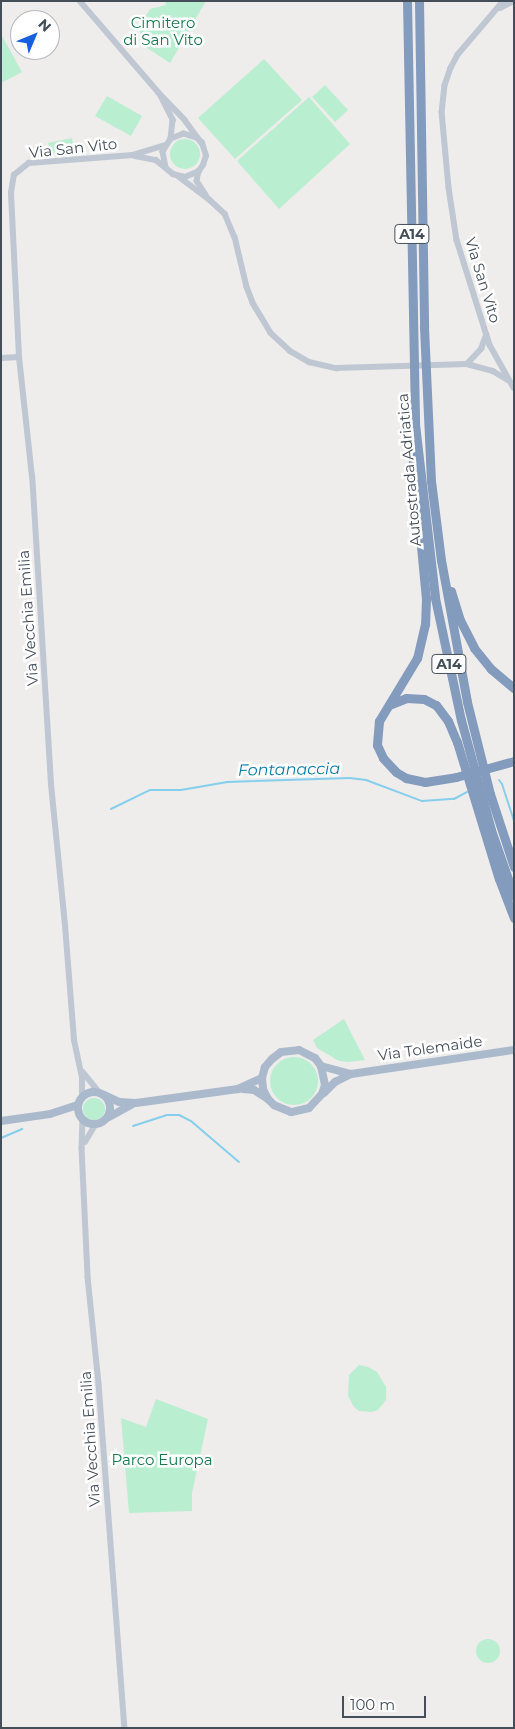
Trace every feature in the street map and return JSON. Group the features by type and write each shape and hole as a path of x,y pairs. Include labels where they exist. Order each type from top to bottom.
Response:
{"highway":[{"name":"Autostrada Adriatica","path":"407,1 416,424 435,598 461,720 491,830 514,896"},
{"name":"Autostrada Adriatica","path":"419,1 424,327 432,481 440,560 467,702 490,794 514,867"},
{"path":"416,424 412,451 426,598 425,624 418,658 381,715 376,730 377,745 386,763 401,775 418,782 431,782 456,777 514,761"},
{"path":"440,560 460,620 470,642 491,669 514,688"},
{"path":"389,705 406,698 424,699 436,705 448,721 457,742 496,870 514,918"}],"main road":[{"name":"Via Tolemaide","path":"238,1089 262,1078 265,1068 272,1059 290,1050 308,1053 321,1066 351,1074"},
{"name":"Via Tolemaide","path":"96,1124 126,1106 136,1103 238,1089 254,1090 282,1110 301,1112 317,1102 322,1094 335,1082 351,1074 514,1050"},
{"path":"321,1066 324,1075 322,1094"},
{"path":"262,1078 263,1089 268,1099"},
{"path":"50,1114 80,1101 91,1092 101,1093 110,1104 108,1118"},
{"name":"Via Tolemaide","path":"101,1093 119,1102 136,1103"},
{"path":"80,1101 82,1119"},
{"path":"1,1121 50,1114 71,1114 96,1124"}],"street":[{"path":"80,1 161,96 174,120 171,139"},
{"name":"Via San Vito","path":"467,364 481,349 486,334 464,268 452,214 444,140 443,98 447,76 458,55 504,1"},
{"name":"Via San Vito","path":"498,9 514,1"},
{"path":"161,96 166,98 185,120 202,143 206,156 204,165 198,172 192,175 178,176"},
{"path":"202,143 197,138 184,134 171,139 163,152 166,166 209,199 225,214 231,227 249,294 263,321 280,344 309,362 324,367 397,367 467,364 494,370 508,380"},
{"name":"Via San Vito","path":"18,171 29,163 133,155 165,146"},
{"name":"Via San Vito","path":"133,155 156,160 166,166"},
{"name":"Via Vecchia Emilia","path":"18,171 12,182 11,211 19,357 32,476 51,784 74,1040 82,1078 80,1101"},
{"path":"198,172 197,181 209,199"},
{"path":"486,334 508,380 514,388"},
{"path":"1,358 19,357"},
{"path":"78,1064 86,1078 101,1093"},
{"name":"Via Vecchia Emilia","path":"82,1119 88,1278 99,1384 125,1728"},
{"path":"82,1148 96,1124"}],"green space":[{"name":"Cimitero di San Vito","path":"165,1 206,1 170,63 144,46 139,27 150,9 166,5"},
{"path":"1,34 10,50 10,60 15,60 22,72 1,83"},
{"path":"264,59 302,100 235,159 198,118"},
{"path":"325,85 348,110 335,122 312,97"},
{"path":"107,96 142,116 131,136 95,116"},
{"path":"309,97 350,144 279,209 237,161"},
{"path":"72,138 74,152 51,156 48,143"},
{"path":"185,139 191,140 199,148 199,160 191,168 185,169 179,168 171,160 170,154 171,148 179,140"},
{"path":"344,1019 365,1060 339,1061 317,1048 313,1040"},
{"path":"289,1057 299,1057 311,1064 318,1076 318,1086 311,1098 299,1105 289,1105 281,1101 274,1094 270,1086 270,1076 274,1068 281,1061"},
{"path":"94,1098 102,1101 105,1109 102,1117 94,1120 86,1117 83,1109 86,1101"},
{"path":"359,1365 377,1372 386,1387 386,1400 378,1410 372,1412 359,1411 354,1407 348,1396 349,1375"},
{"name":"Parco Europa","path":"156,1399 208,1419 192,1493 192,1511 129,1513 121,1418 146,1427"},
{"path":"488,1639 497,1642 500,1651 497,1660 488,1663 479,1660 476,1651 479,1642"}],"waterway":[{"name":"Fontanaccia","path":"111,809 150,790 181,790 227,782 350,778 366,780 422,801 454,799 467,792"},
{"name":"Fontanaccia","path":"499,780 514,822"},
{"path":"133,1126 166,1115 179,1115 191,1121 239,1162"},
{"path":"1,1138 22,1129"}]}
